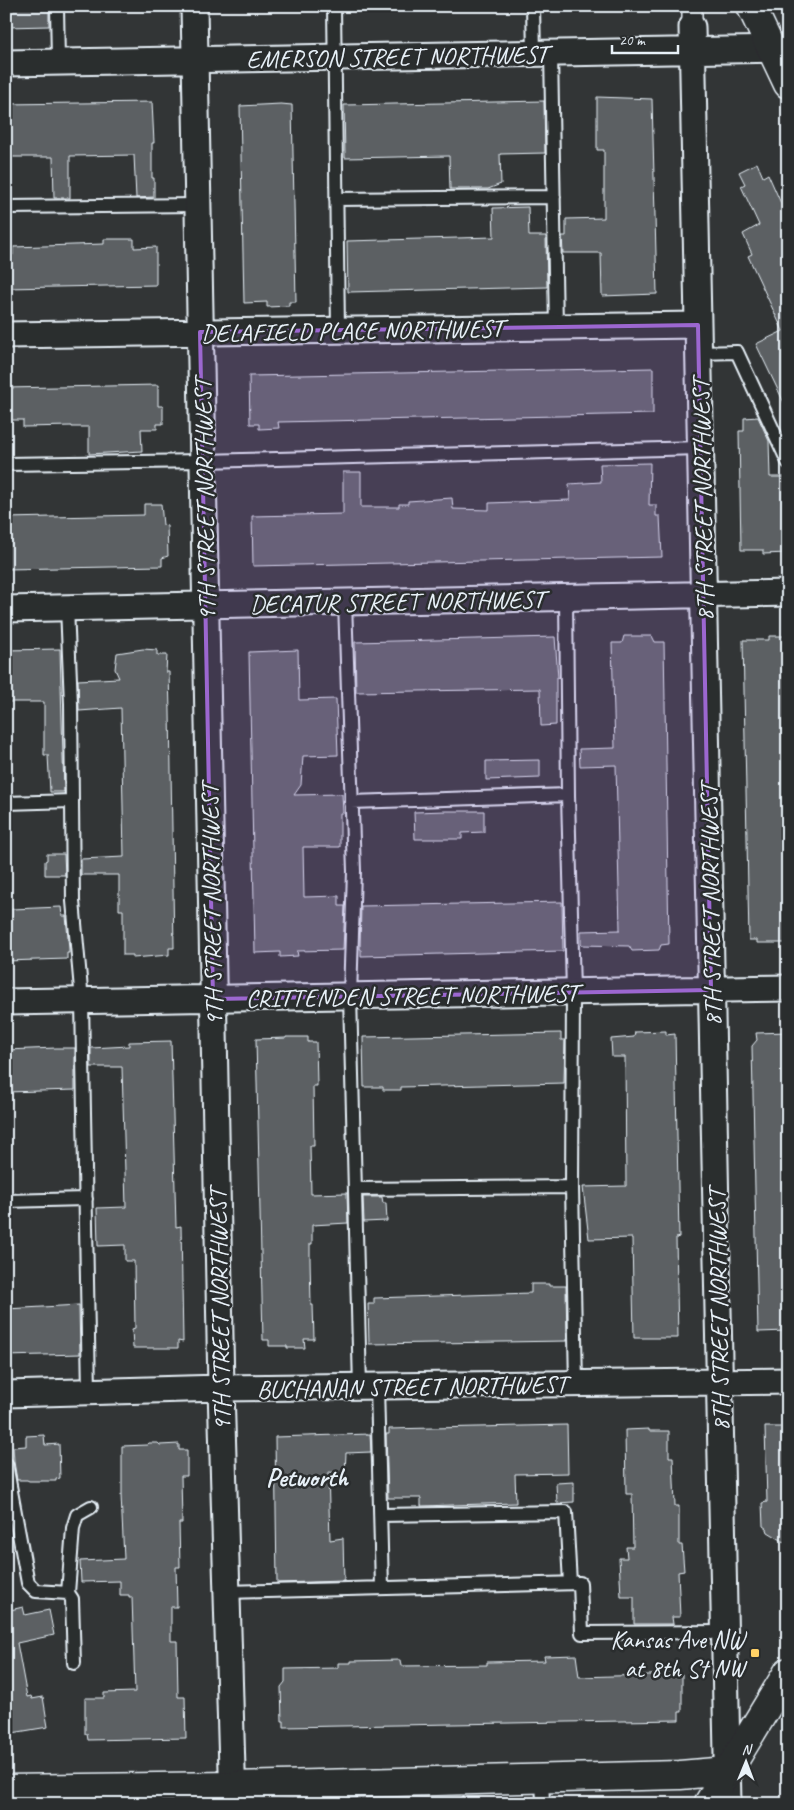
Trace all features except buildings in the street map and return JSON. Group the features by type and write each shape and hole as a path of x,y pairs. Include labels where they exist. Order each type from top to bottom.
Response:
{"street":[{"name":"9TH STREET NORTHWEST","path":"194,6 221,1388 233,1795"},
{"path":"751,6 780,50 788,84"},
{"name":"EMERSON STREET NORTHWEST","path":"6,63 543,54 692,28 780,50"},
{"name":"8TH STREET NORTHWEST","path":"692,28 728,1804"},
{"name":"DELAFIELD PLACE NORTHWEST","path":"6,335 698,325"},
{"name":"DECATUR STREET NORTHWEST","path":"6,609 788,593"},
{"name":"CRITTENDEN STREET NORTHWEST","path":"6,1002 788,988"},
{"name":"BUCHANAN STREET NORTHWEST","path":"6,1394 221,1388 788,1381"},
{"path":"708,1804 788,1672"},
{"path":"6,1789 233,1795 542,1777 680,1775 727,1771"}],"lane":[{"path":"57,6 58,62"},
{"path":"334,6 338,330"},
{"path":"533,6 543,54 554,197 556,327"},
{"path":"336,198 554,197"},
{"path":"6,207 198,205"},
{"path":"699,353 737,352 788,462"},
{"path":"6,464 203,461 701,448"},
{"path":"566,597 568,795 573,992 572,1187 576,1384"},
{"path":"345,602 354,870 350,996 355,1189 380,1516 382,1588"},
{"path":"67,607 71,704 73,901 82,1001 89,1392"},
{"path":"351,802 568,795"},
{"path":"6,803 72,801"},
{"path":"355,1189 572,1187"},
{"path":"6,1201 86,1200"},
{"path":"6,1464 28,1583 36,1591 68,1593"},
{"path":"74,1663 72,1599 68,1593 73,1528 77,1515 91,1507"},
{"path":"380,1516 566,1512 570,1583"},
{"path":"227,1592 580,1582 582,1633 724,1632"},
{"path":"542,1777 543,1804"}],"highlighted area":[{"path":"698,325 711,990 213,999 200,332"}],"place":[{"name":"Kansas Ave NW at 8th St NW","path":"755,1653"}],"district":[{"name":"Petworth","path":"307,1477"}]}
